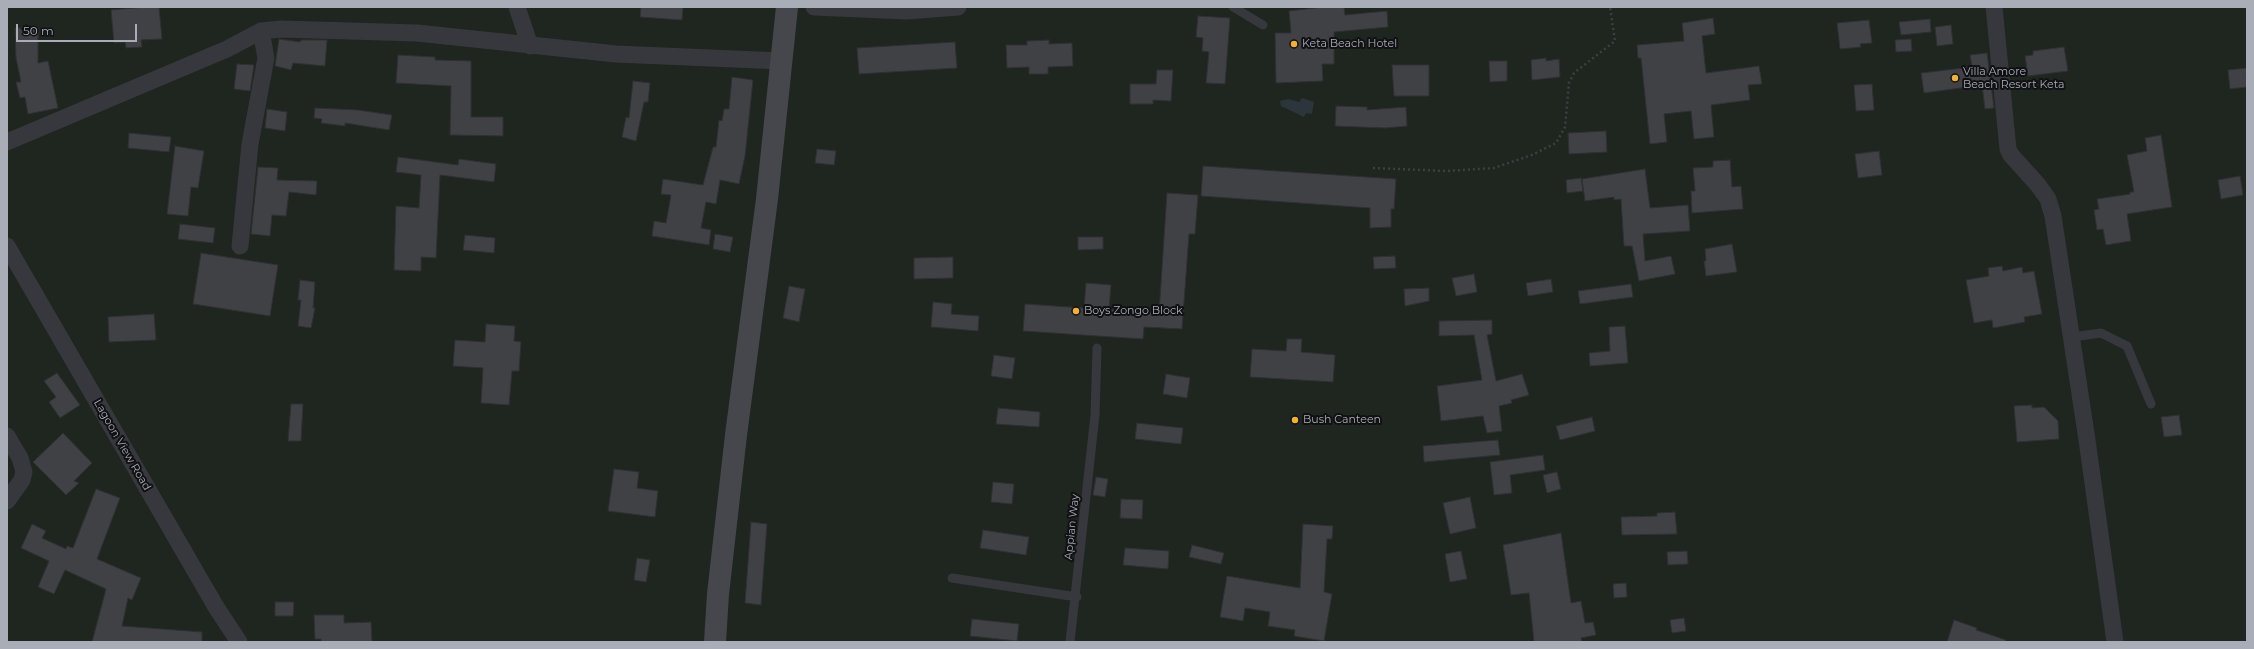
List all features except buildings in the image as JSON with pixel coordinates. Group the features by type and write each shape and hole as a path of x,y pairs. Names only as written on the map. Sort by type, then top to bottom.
{"main road":[{"path":"715,642 718,594 735,443 767,199 787,7"}],"street":[{"path":"517,7 530,46"},
{"path":"814,7 907,11 958,7"},
{"path":"1994,7 2008,149 2011,155 2038,185 2048,199 2053,216 2072,337 2115,642"},
{"path":"7,142 227,49 261,31 317,28 417,33 616,54 782,61"},
{"path":"240,246 250,144 266,58 261,31"},
{"name":"Lagoon View Road","path":"7,246 216,607 239,642"},
{"path":"7,436 20,458 24,472 22,480 7,501"}],"lane":[{"path":"1233,7 1263,25"},
{"path":"2072,337 2101,333 2126,346 2151,404"},
{"name":"Appian Way","path":"1070,642 1077,597 1095,415 1097,348"},
{"path":"952,578 1077,597"}],"path":[{"path":"1374,168 1448,171 1494,168 1532,155 1556,143 1565,127 1569,83 1574,73 1615,41 1610,7"}],"shaded area":[{"path":"7,7 2247,7 2247,642 7,642"},
{"path":"1302,98 1314,102 1312,114 1306,113 1304,117 1281,106 1280,101 1288,99 1299,102"}],"place":[{"name":"Keta Beach Hotel","path":"1294,44"},
{"name":"Villa Amore Beach Resort Keta","path":"1955,78"},
{"name":"Boys Zongo Block","path":"1076,311"},
{"name":"Bush Canteen","path":"1295,420"}]}
